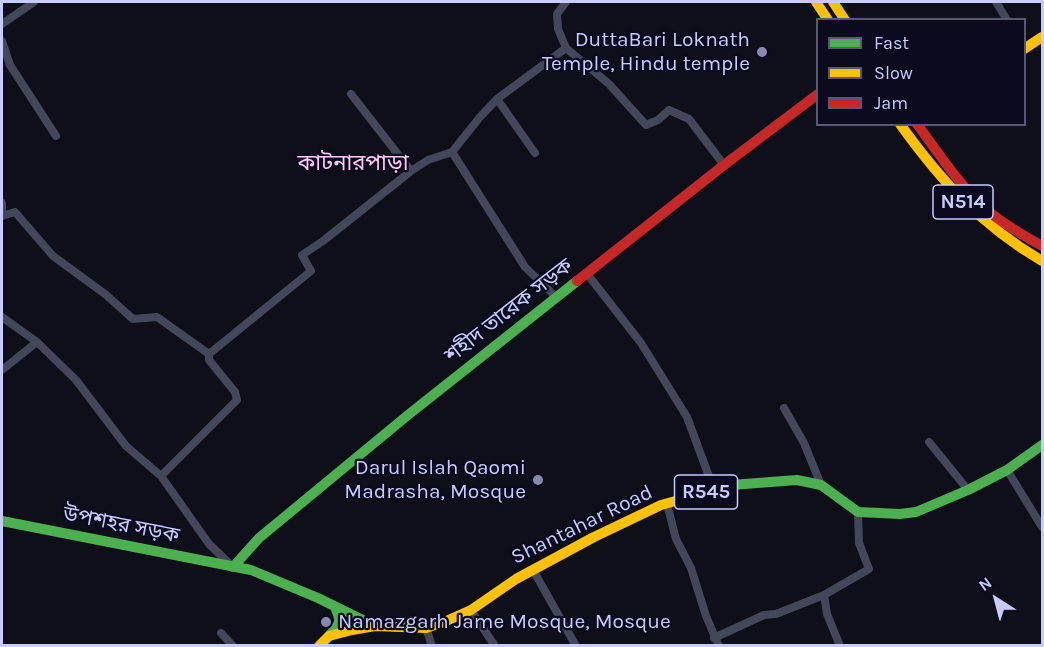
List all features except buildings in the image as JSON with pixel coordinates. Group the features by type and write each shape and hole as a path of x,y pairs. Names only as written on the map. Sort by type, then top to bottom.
{"main road":[{"path":"816,2 827,18"},
{"path":"833,2 844,18"},
{"path":"1026,48 1042,37"},
{"name":"শহীদ তারেক সড়ক","path":"233,567 259,538 408,415 724,165 816,96"},
{"name":"N514","path":"905,126 953,191 981,220 1042,261"},
{"name":"N514","path":"918,126 948,166 987,209 1015,231 1042,246"},
{"path":"858,512 900,514 916,512 968,490 1007,470 1042,445"},
{"name":"Shantahar Road","path":"375,626 426,628 444,622 471,610 516,579 594,537 667,504 731,485 797,480 821,485 858,512"},
{"name":"উপশহর সড়ক","path":"2,521 251,570 375,626"},
{"path":"329,636 339,624 340,619 335,607"},
{"name":"R545","path":"319,645 329,636 375,626"}],"street":[{"path":"2,24 34,2"},
{"path":"566,2 556,14 558,29 566,48 609,84 646,125 658,120 669,110 689,119 724,165"},
{"path":"996,2 1006,18"},
{"path":"2,41 10,65 56,136"},
{"path":"209,354 311,271 302,255 411,171 428,160 452,152 497,99 566,48"},
{"path":"351,94 411,171"},
{"path":"497,99 535,153"},
{"path":"452,152 525,267 556,297"},
{"path":"2,203 2,216 15,213 53,256 105,294 133,319 157,317 209,354"},
{"path":"588,274 641,343 687,417 714,490"},
{"path":"2,317 37,342 76,380 126,446 161,476 209,544 233,567"},
{"path":"2,370 37,342"},
{"path":"161,476 237,400 235,392 209,360 209,354"},
{"path":"784,408 804,443 821,485"},
{"path":"929,442 968,490"},
{"path":"1007,470 1042,527"},
{"path":"667,504 676,539 691,568 716,642 764,615 776,614 824,595 869,569 859,543 858,512"},
{"path":"533,570 576,645"},
{"path":"824,595 827,614 840,645"},
{"path":"471,610 495,645"},
{"path":"426,628 432,645"},
{"path":"221,633 233,645"}],"traffic: fast":[{"path":"233,567 259,538 408,415 577,281"},
{"path":"722,488 731,485 797,480 821,485 858,512 900,514 916,512 968,490 1007,470 1042,445"},
{"path":"2,521 251,570 318,598 375,626"},
{"path":"329,636 339,623 335,607"}],"traffic: slow":[{"path":"816,2 827,18"},
{"path":"833,2 844,18"},
{"path":"1026,48 1042,37"},
{"path":"902,126 947,183 981,217 1042,261"},
{"path":"319,646 329,636 352,630 375,626 426,628 444,622 471,610 516,579 594,537 661,505 722,488"}],"traffic: jam":[{"path":"577,281 816,96"},
{"path":"918,126 977,201 1014,230 1042,246"}],"place":[{"name":"DuttaBari Loknath Temple, Hindu temple","path":"762,52"},
{"name":"Darul Islah Qaomi Madrasha, Mosque","path":"538,480"},
{"name":"Namazgarh Jame Mosque, Mosque","path":"326,622"}],"district":[{"name":"কাটনারপাড়া","path":"353,164"}]}
